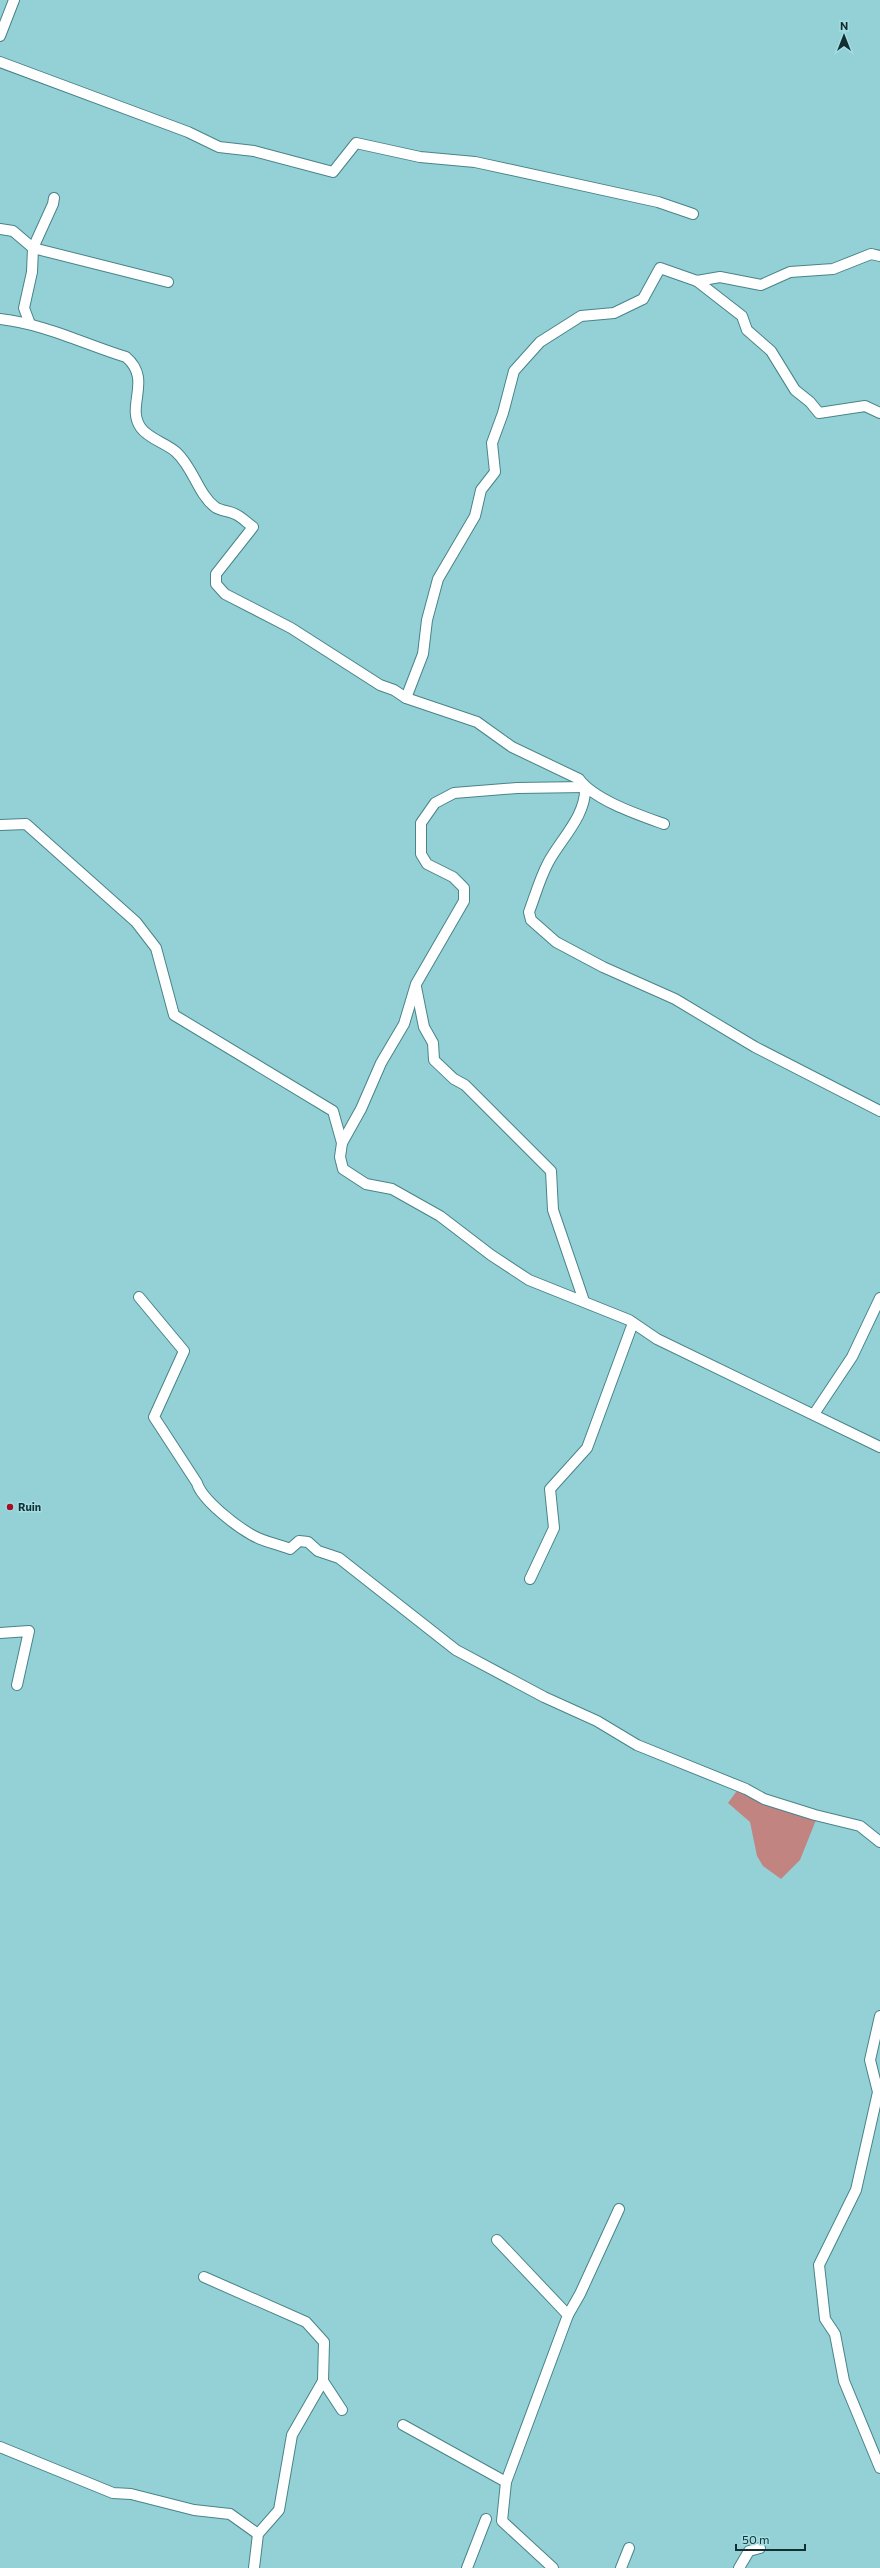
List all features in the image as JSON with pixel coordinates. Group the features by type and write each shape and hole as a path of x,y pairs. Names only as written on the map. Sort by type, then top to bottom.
{"street":[{"path":"0,36 14,0"},
{"path":"0,62 188,132 219,147 254,151 333,172 356,143 420,157 475,162 658,202 693,214"},
{"path":"30,324 24,308 32,272 33,248 54,204 54,198"},
{"path":"0,229 13,231 33,248 168,282"},
{"path":"697,281 720,277 761,286 790,272 834,269 871,254 880,256"},
{"path":"406,698 423,654 427,620 438,579 475,516 481,490 495,472 492,443 503,413 514,371 540,342 581,316 614,313 642,298 660,268 697,281 742,316 747,330 771,351 795,390 810,402 819,413 865,406 880,413"},
{"path":"0,319 30,324 126,357 134,364 139,376 136,412 141,429 176,452 191,468 196,480 215,506 236,514 253,527 216,574 216,584 225,594 291,628 380,685 394,690 406,698 477,722 512,747 579,779 585,787 626,810 664,824"},
{"path":"585,787 517,788 454,793 435,804 421,823 421,854 427,864 453,877 464,888 464,901 416,984 404,1024 381,1063 361,1109 342,1143 340,1158 343,1169 366,1184 392,1190 440,1216 491,1255 528,1280 557,1293 584,1301 633,1323 657,1339 880,1447"},
{"path":"585,787 585,795 571,828 548,863 529,912 531,920 556,942 596,964 675,999 755,1047 880,1111"},
{"path":"0,825 26,824 136,922 156,948 174,1016 333,1111 342,1143"},
{"path":"416,984 424,1027 433,1044 434,1060 471,1090 551,1171 553,1210 584,1301"},
{"path":"139,1297 184,1351 154,1417 197,1483 201,1492 229,1519 253,1536 290,1549 299,1541 308,1542 318,1551 339,1558 352,1571 456,1650 544,1697 597,1721 637,1745 746,1789 764,1799 815,1815 860,1826 880,1842"},
{"path":"814,1414 852,1358 880,1298"},
{"path":"530,1578 554,1528 550,1489 587,1448 633,1323"},
{"path":"0,1633 29,1631 17,1685"},
{"path":"880,2016 870,2060 878,2092 856,2190 819,2265 825,2319 835,2334 844,2381 880,2468"},
{"path":"553,2568 502,2521 506,2482 568,2315 580,2294 619,2209"},
{"path":"497,2240 568,2315"},
{"path":"204,2277 306,2322 324,2342 323,2381 292,2435 279,2510 258,2534 254,2568"},
{"path":"323,2381 342,2410"},
{"path":"403,2425 506,2482"},
{"path":"0,2447 113,2493 131,2494 194,2510 230,2514 258,2534"},
{"path":"467,2568 486,2519"},
{"path":"621,2568 629,2548"},
{"path":"739,2568 749,2551 760,2548"}],"shaded area":[{"path":"739,1788 816,1820 800,1860 781,1879 763,1866 757,1856 750,1822 728,1803"}],"place":[{"name":"Ruin","path":"10,1507"}]}
